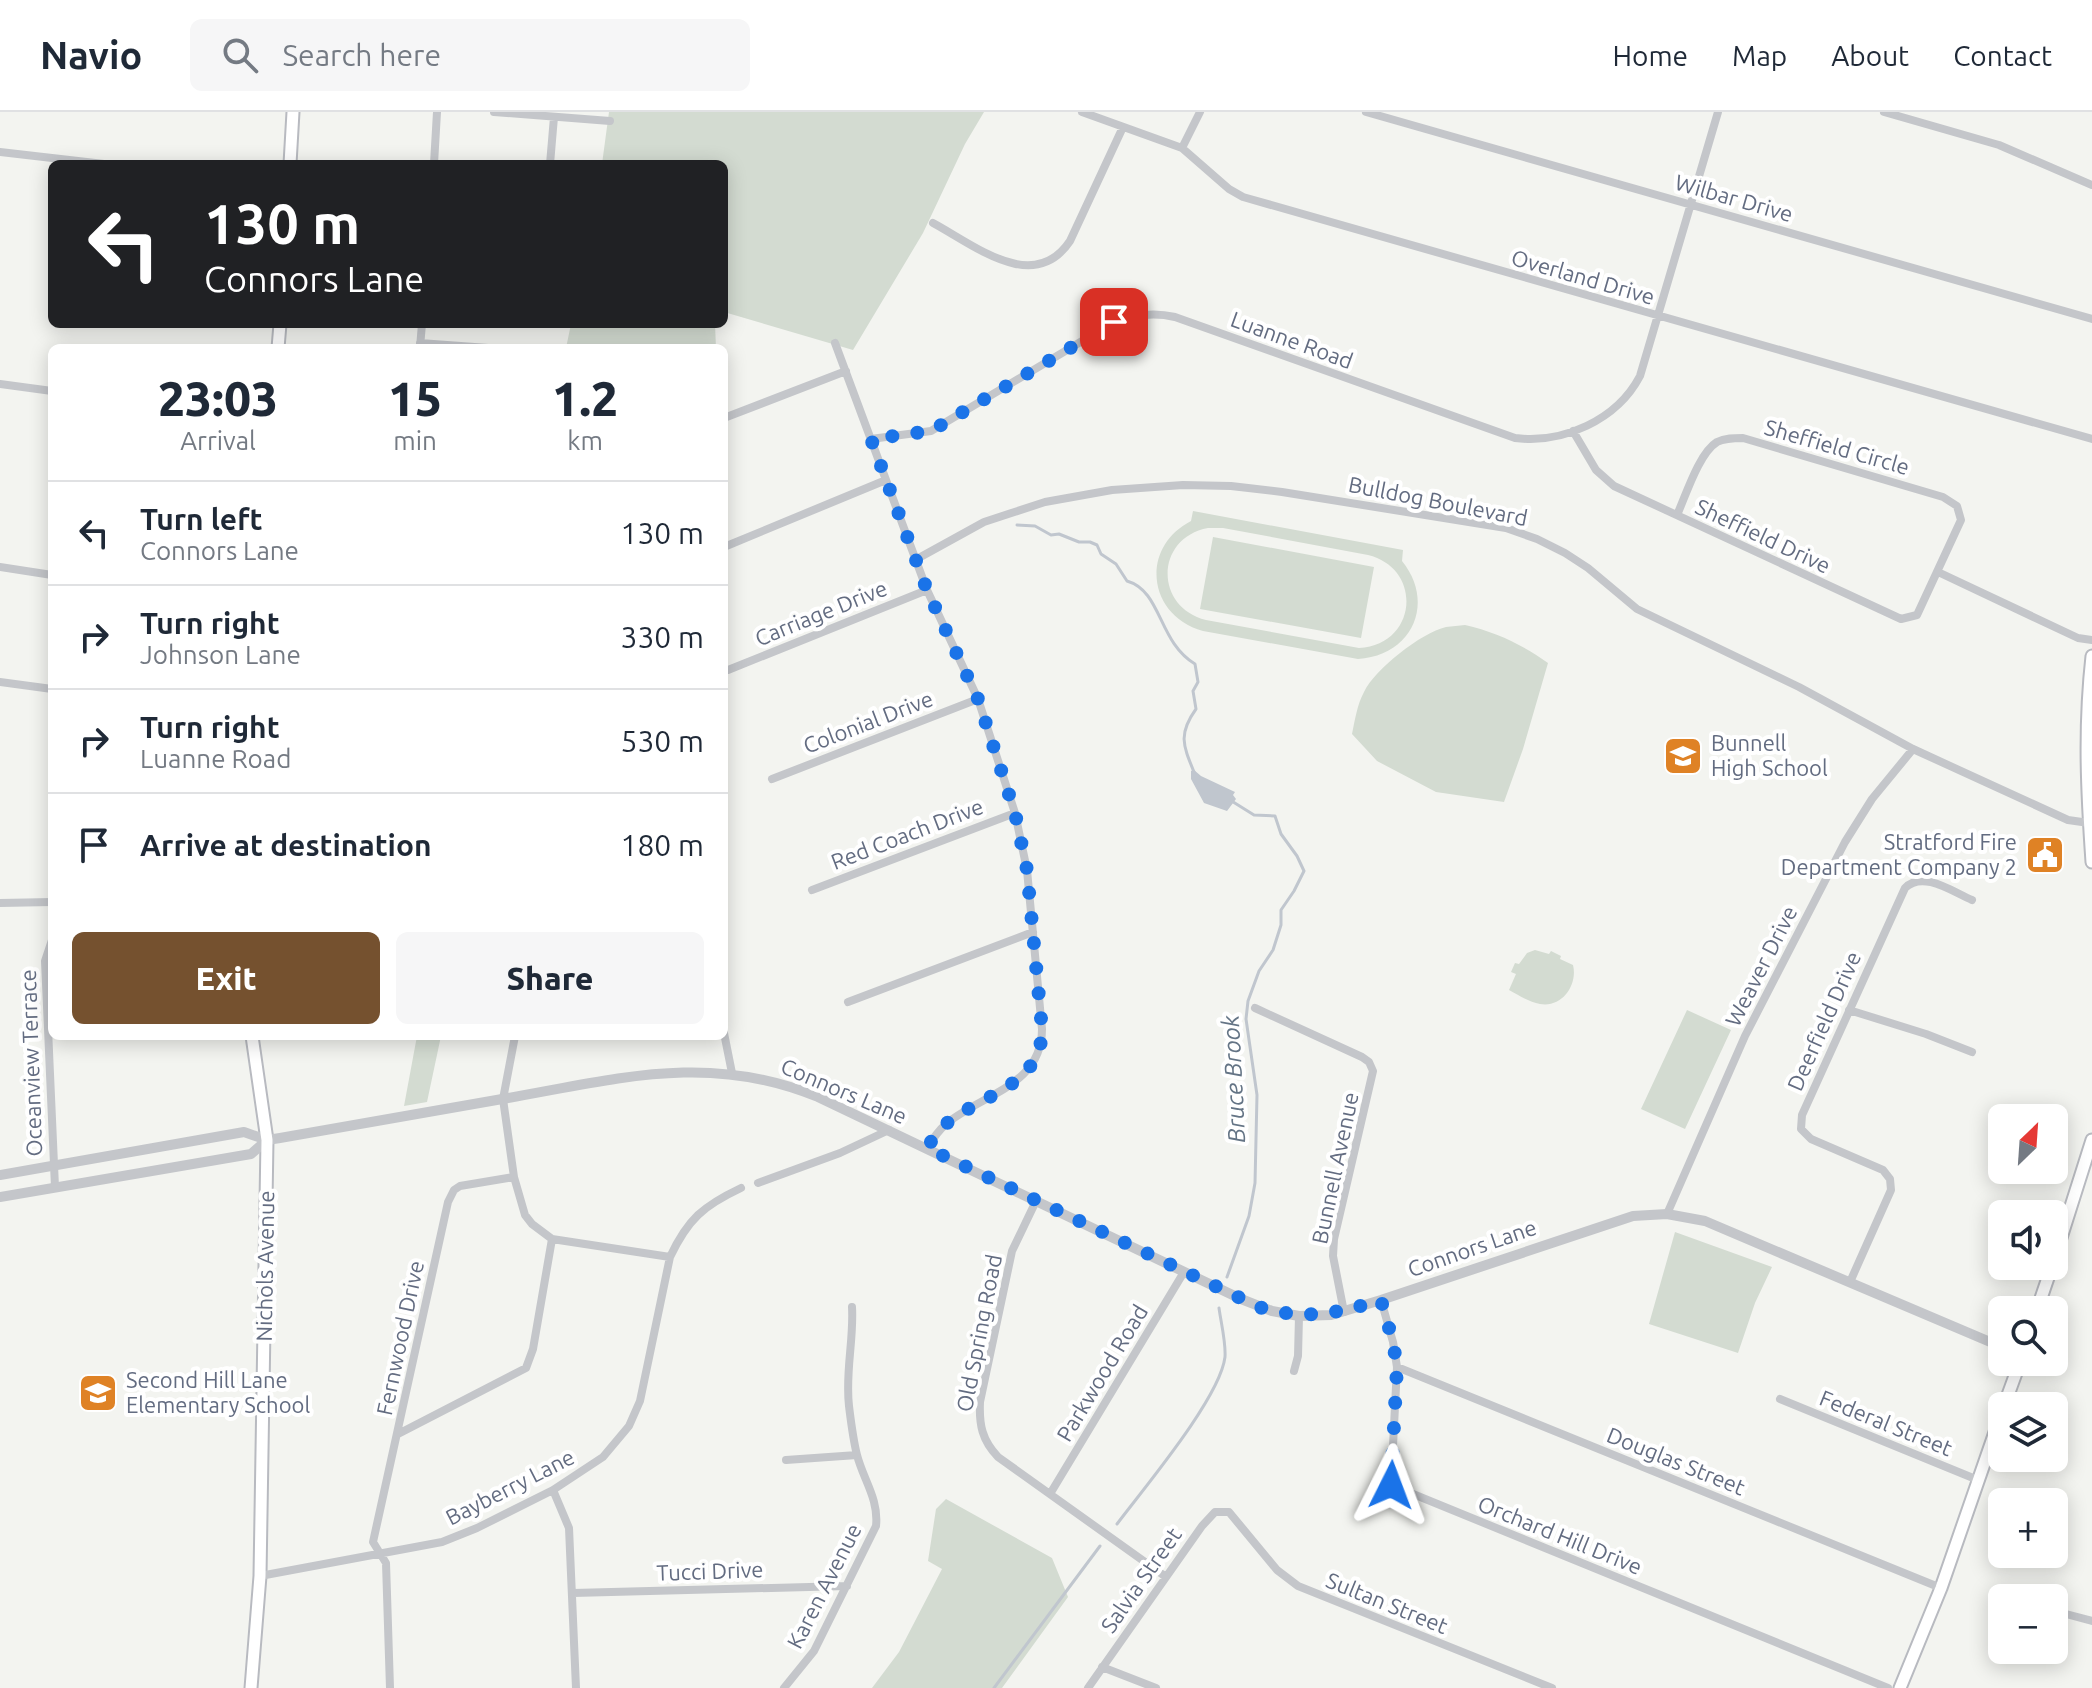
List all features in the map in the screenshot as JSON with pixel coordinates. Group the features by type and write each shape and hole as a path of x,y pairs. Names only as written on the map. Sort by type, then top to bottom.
{"main road":[{"path":"290,160 293,112"},
{"path":"2092,656 2086,721 2092,862"},
{"name":"Nichols Avenue","path":"251,1688 260,1576 267,1140 253,1040"},
{"path":"2068,1222 2090,1162 2092,1140"},
{"path":"1900,1688 1941,1588 1988,1452"}],"street":[{"path":"434,160 437,112"},
{"path":"494,112 610,121"},
{"name":"Overland Drive","path":"1082,112 1182,148 1243,197 2092,439"},
{"path":"1182,148 1200,112"},
{"name":"Wilbar Drive","path":"1366,112 2092,319"},
{"name":"Luanne Road","path":"871,439 931,431 1114,322 1159,313 1515,438 1546,439 1573,431 1610,413 1624,401 1640,376 1718,112"},
{"path":"1884,112 1999,145 2092,185"},
{"path":"550,160 554,117"},
{"path":"933,223 1007,263 1038,266 1051,262 1062,254 1070,241 1123,127"},
{"path":"0,152 69,160"},
{"path":"835,343 927,590 978,699 1015,813 1027,870 1042,1029 1037,1060 1013,1082 947,1123 927,1148"},
{"path":"728,416 846,371"},
{"path":"0,384 48,390"},
{"name":"Sheffield Drive","path":"1573,431 1596,470 1614,486 1892,617 1901,619 1917,615 1938,572"},
{"name":"Sheffield Circle","path":"1677,515 1701,460 1714,443 1727,438 1743,438 1929,493 1953,503 1959,510 1961,520 1938,572"},
{"path":"728,545 886,480"},
{"name":"Bulldog Boulevard","path":"915,560 984,522 1045,502 1112,490 1183,485 1282,492 1506,528 1565,553 1637,609 1859,717 1913,749 2068,820 2089,823"},
{"path":"0,567 48,574"},
{"path":"1938,572 2078,638 2092,640"},
{"name":"Carriage Drive","path":"728,670 927,590"},
{"path":"0,682 48,688"},
{"name":"Colonial Drive","path":"772,779 978,699"},
{"name":"Weaver Drive","path":"1667,1214 1745,1036 1845,842 1872,799 1913,749"},
{"name":"Red Coach Drive","path":"812,890 1015,813"},
{"name":"Deerfield Drive","path":"1850,1282 1891,1190 1890,1179 1883,1170 1811,1139 1805,1135 1800,1124 1908,884 1924,880 1972,900"},
{"path":"0,903 48,902"},
{"path":"848,1002 1033,932"},
{"name":"Oceanview Terrace","path":"48,952 45,961 48,998"},
{"name":"Bunnell Avenue","path":"1255,1008 1362,1057 1369,1062 1373,1071 1334,1239 1333,1256 1344,1312"},
{"path":"1849,1010 1972,1052"},
{"name":"Oceanview Terrace","path":"50,1040 55,1187"},
{"path":"514,1040 503,1099 514,1177 525,1215 552,1239 670,1257"},
{"path":"725,1040 732,1073"},
{"name":"Connors Lane","path":"267,1140 657,1072 732,1073 794,1087 1259,1307 1299,1316 1344,1312 1633,1216 1667,1214 1705,1221 1988,1341"},
{"path":"758,1183 840,1153 889,1130"},
{"path":"0,1175 244,1132 267,1140 251,1154 0,1197"},
{"path":"152,1149 155,1171"},
{"name":"Fernwood Drive","path":"390,1688 386,1563 373,1542 449,1195 460,1186 514,1177"},
{"name":"Bayberry Lane","path":"260,1576 442,1542 553,1490 603,1457 634,1416 648,1375 670,1257 678,1241 699,1212 741,1188"},
{"name":"Old Spring Road","path":"1036,1201 1012,1251 980,1402 983,1438 998,1457 1166,1577"},
{"path":"398,1434 526,1368 533,1349 552,1239"},
{"name":"Parkwood Road","path":"1050,1494 1184,1272"},
{"name":"Orchard Hill Drive","path":"1381,1300 1397,1367 1391,1485 1888,1688"},
{"name":"Karen Avenue","path":"784,1688 814,1651 872,1536 877,1515 857,1455 848,1392 852,1307"},
{"path":"1294,1371 1298,1356 1299,1316"},
{"name":"Douglas Street","path":"1397,1367 1941,1588"},
{"name":"Federal Street","path":"1780,1399 1978,1480"},
{"path":"786,1460 857,1455"},
{"path":"553,1490 569,1528 576,1688"},
{"name":"Salvia Street","path":"1088,1688 1208,1518 1222,1511 1233,1517"},
{"name":"Sultan Street","path":"1233,1517 1277,1570 1298,1586 1552,1688"},
{"name":"Tucci Drive","path":"573,1593 847,1586"},
{"path":"2068,1615 2092,1621"},
{"path":"1102,1667 1156,1688"}],"shaded area":[{"path":"609,112 984,112 965,144 923,233 853,350 728,313 728,160 603,160"},
{"path":"570,328 715,328 716,344 567,344"},
{"path":"1193,511 1403,550 1402,561 1412,577 1417,594 1413,625 1405,638 1392,648 1377,656 1358,659 1203,631 1185,623 1161,597 1157,564 1163,547 1174,533 1191,521","holes":["1208,528 1223,528 1368,555 1386,563 1398,575 1405,590 1406,606 1402,621 1393,634 1378,644 1359,648 1206,620 1189,613 1177,602 1170,588 1170,558 1178,545 1191,534"]},
{"path":"1213,537 1374,567 1361,638 1200,609"},
{"path":"1465,625 1509,640 1548,663 1504,802 1436,792 1377,761 1352,734 1364,692 1388,663 1424,636 1446,627"},
{"path":"1191,771 1235,792 1233,795 1236,799 1227,811 1204,803 1191,779"},
{"path":"1535,950 1549,954 1551,951 1573,965 1571,987 1555,1002 1536,1003 1509,990 1516,974 1511,972 1515,963 1519,964 1527,953"},
{"path":"1687,1010 1731,1030 1685,1129 1641,1109"},
{"path":"416,1040 440,1040 427,1102 404,1106"},
{"path":"1675,1232 1772,1267 1755,1303 1738,1353 1649,1324"},
{"path":"946,1499 1052,1558 1068,1597 1002,1688 872,1688 899,1652 942,1569 928,1561 936,1509"}],"waterway":[{"name":"Bruce Brook","path":"1017,525 1035,526 1051,535 1059,534 1097,545 1101,554 1116,564 1127,581 1147,595 1174,643 1195,664 1198,682 1193,691 1196,709 1184,740 1194,772"},
{"name":"Bruce Brook","path":"1227,1277 1249,1216 1255,1183 1257,1095 1246,1019 1248,1001 1259,971 1273,950 1281,925 1281,910 1304,871 1281,834 1275,816 1254,815 1230,800"},
{"name":"Bruce Brook","path":"1117,1524 1196,1418 1220,1374 1225,1351 1219,1308"},
{"name":"Bruce Brook","path":"994,1688 1100,1546"}],"place":[{"name":"Bunnell High School","path":"1683,756"},
{"name":"Stratford Fire Department Company 2","path":"2045,855"},
{"name":"Second Hill Lane Elementary School","path":"98,1393"}],"route":[{"path":"1114,322 931,431 871,439 927,590 978,699 1015,813 1027,870 1042,1029 1034,1065 1013,1082 947,1123 927,1148 1259,1307 1299,1316 1314,1316 1344,1312 1381,1300 1397,1367 1391,1485"}]}
